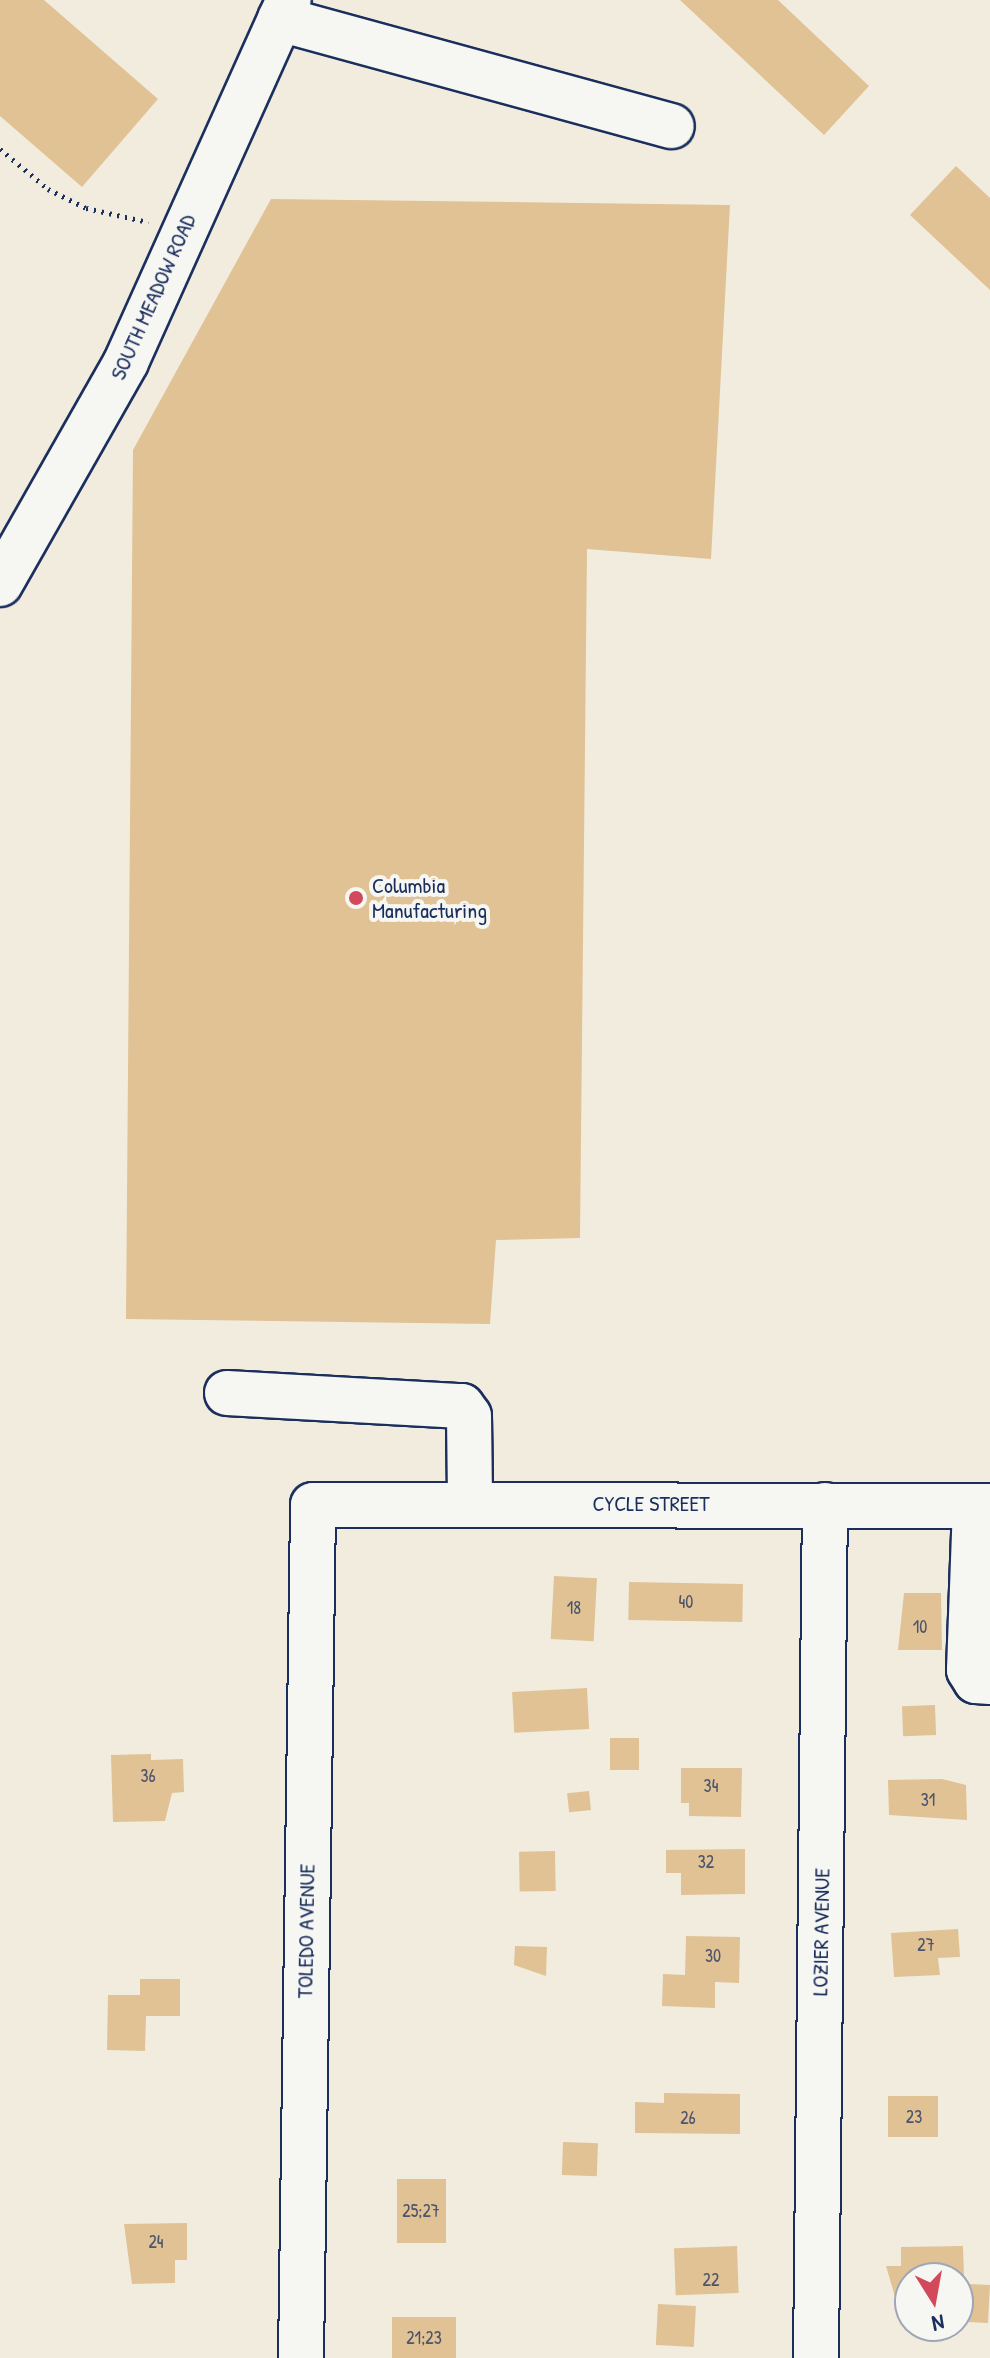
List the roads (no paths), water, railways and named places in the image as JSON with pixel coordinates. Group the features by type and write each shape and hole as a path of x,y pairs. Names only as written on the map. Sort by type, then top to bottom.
{"street":[{"path":"284,10 672,126"},
{"name":"SOUTH MEADOW ROAD","path":"0,584 126,362 284,10"},
{"path":"227,1393 462,1406 469,1416 470,1503"},
{"name":"CYCLE STREET","path":"313,1505 982,1506"},
{"name":"TOLEDO AVENUE","path":"301,2358 313,1505"},
{"name":"LOZIER AVENUE","path":"816,2358 825,1505"},
{"path":"982,1506 969,1670 976,1681 990,1682"}],"place":[{"name":"Columbia Manufacturing","path":"356,898"}]}
